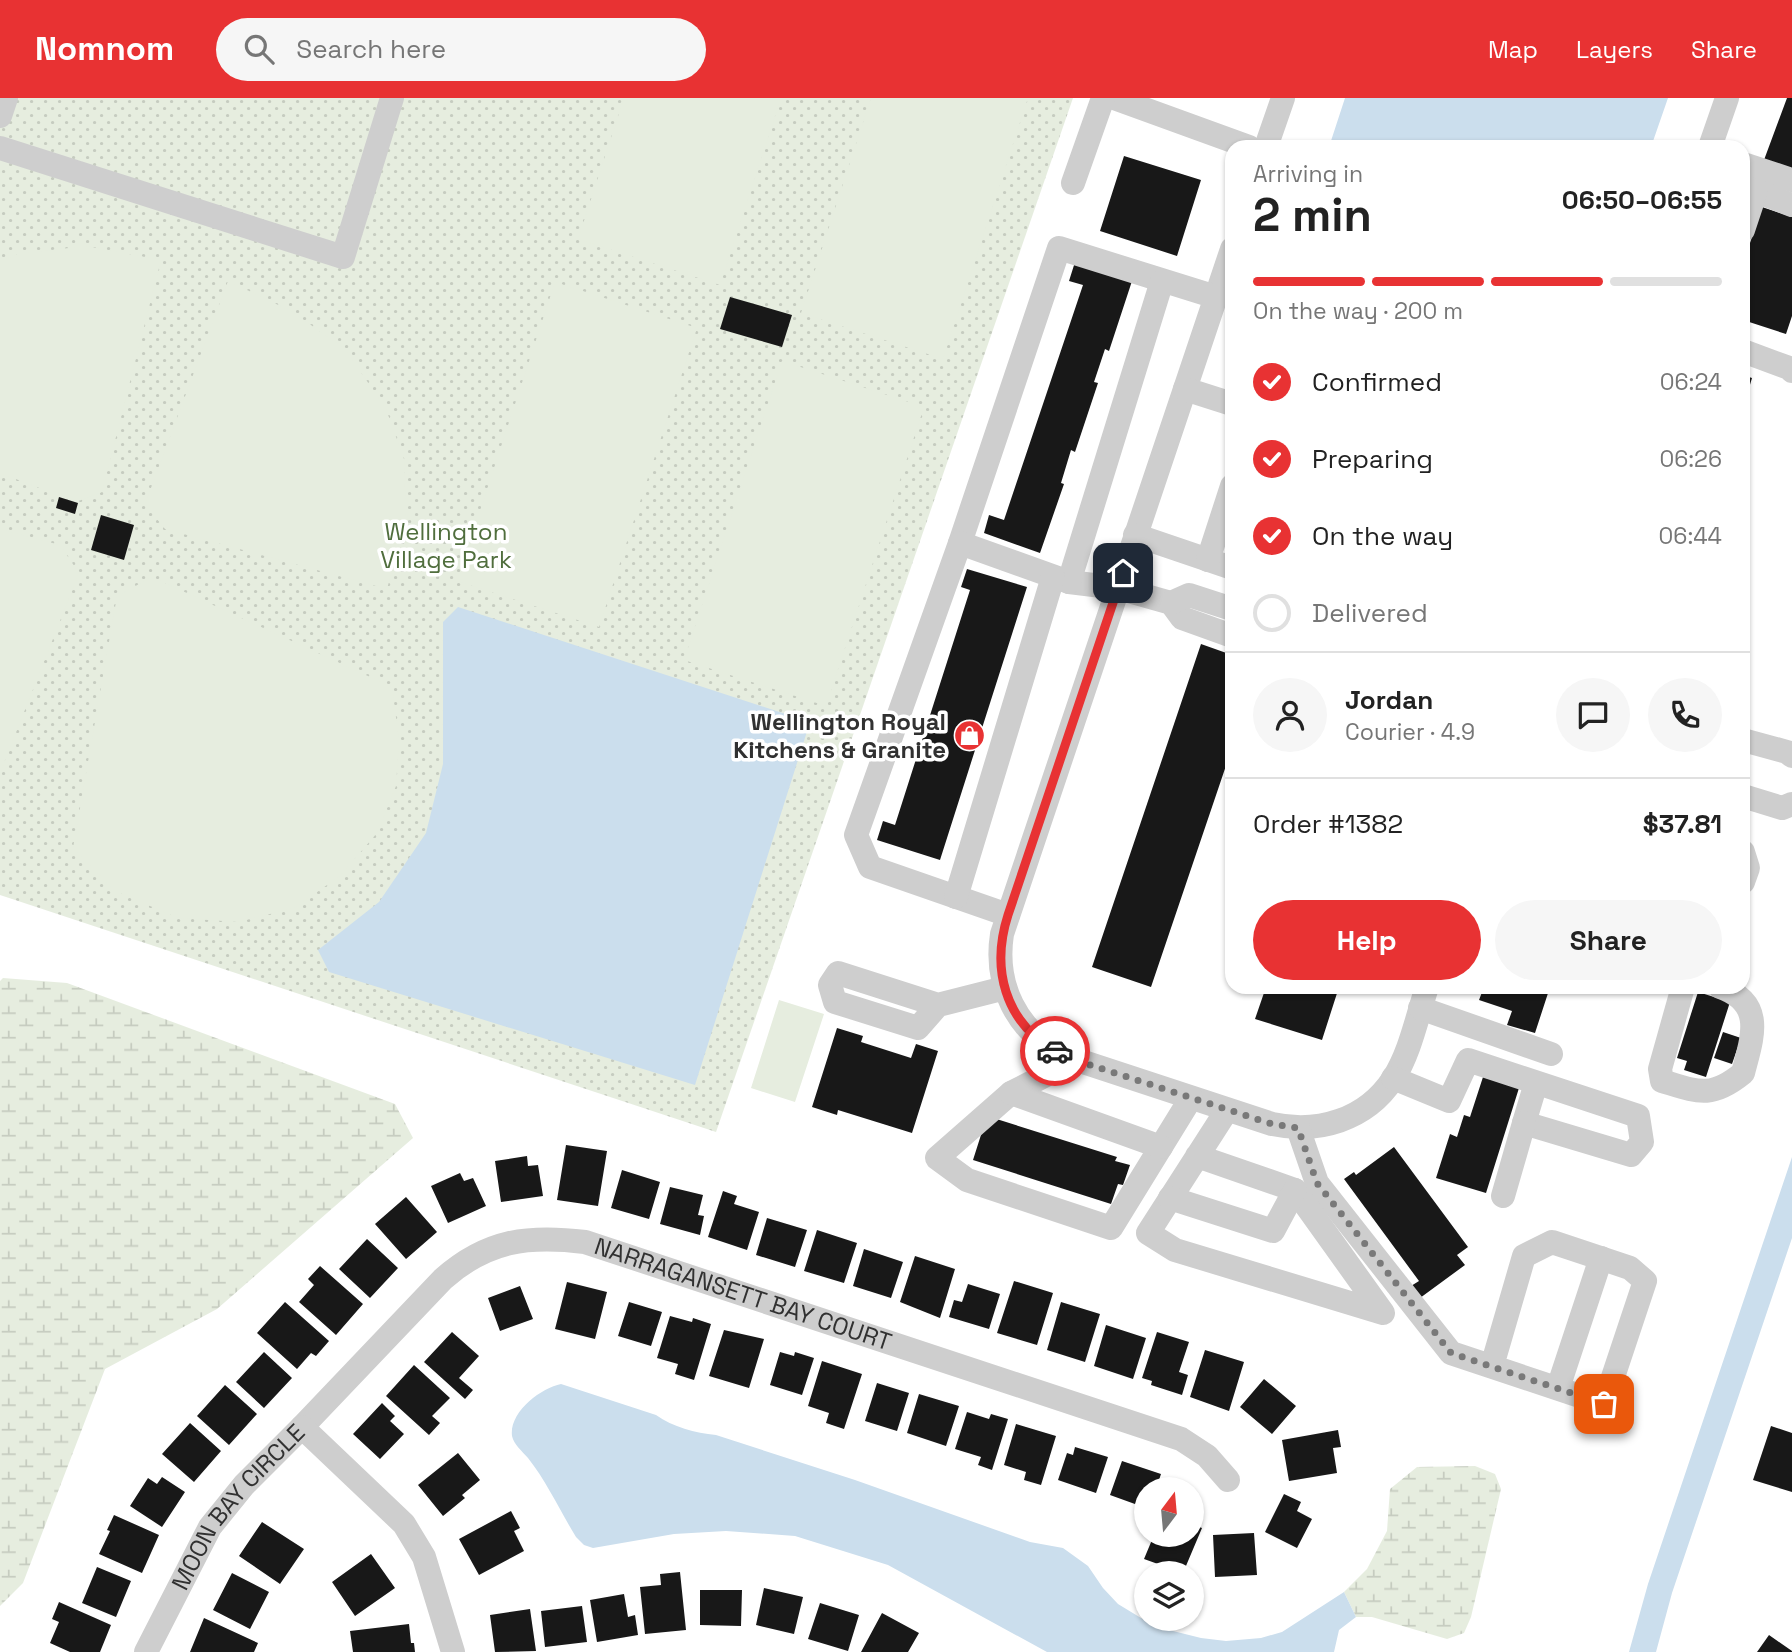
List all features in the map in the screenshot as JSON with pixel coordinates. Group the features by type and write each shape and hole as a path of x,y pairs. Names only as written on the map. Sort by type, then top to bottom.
{"street":[{"path":"0,116 6,98"},
{"path":"0,148 343,257 392,98"},
{"path":"1073,183 1103,98"},
{"path":"1114,98 1230,140"},
{"path":"1712,140 1727,98"},
{"path":"1267,140 1274,101"},
{"path":"1750,166 1792,180"},
{"path":"1750,189 1792,205"},
{"path":"1008,915 870,867 856,835 960,544 1059,248 1216,297"},
{"path":"1225,270 1008,915 1000,950 1004,988 1015,1012 1031,1032 1051,1049 1075,1060 1227,1110 1272,1124 1298,1128 1324,1126 1349,1118 1377,1098 1393,1078 1405,1054 1424,997 1551,1054"},
{"path":"956,897 1162,281"},
{"path":"1750,354 1792,371"},
{"path":"1185,389 1225,402"},
{"path":"1208,560 1225,508"},
{"path":"1136,535 1225,566"},
{"path":"960,544 1061,579 1118,588 1171,603 1182,618 1225,633"},
{"path":"1171,603 1189,595 1225,607"},
{"path":"1750,742 1787,752 1792,756"},
{"path":"1750,798 1782,808 1792,804"},
{"path":"938,1005 1004,988"},
{"path":"1681,994 1660,1069 1662,1081 1694,1091 1715,1091 1743,1073 1754,1031 1751,1017 1742,999 1735,994"},
{"path":"1075,1060 1011,1093 937,1158 967,1180 1111,1228 1191,1098"},
{"path":"1393,1078 1449,1101 1468,1060 1638,1116 1642,1142 1631,1154 1524,1124"},
{"path":"1503,1196 1536,1083"},
{"path":"1011,1093 1161,1147"},
{"path":"1197,1156 1295,1190 1382,1313 1175,1250 1148,1233 1170,1198 1197,1156 1227,1110"},
{"path":"1298,1128 1317,1183 1451,1353 1604,1404 1644,1281 1630,1268 1552,1242 1524,1256 1492,1366"},
{"path":"1170,1198 1273,1231 1295,1190"},
{"name":"NARRAGANSETT BAY COURT","path":"302,1427 461,1263 503,1243 555,1238 585,1242 1181,1439 1207,1456 1228,1480"},
{"path":"1558,1388 1601,1258"},
{"name":"MOON BAY CIRCLE","path":"146,1652 210,1527 244,1485 302,1427 404,1524 424,1557 453,1652"}],"green space":[{"name":"Wellington Village Park","path":"0,98 1073,98 716,1132 0,895"},
{"path":"624,98 781,98 720,285 578,239"},
{"path":"871,98 1028,98 943,359 801,313"},
{"path":"86,246 161,260 102,492 76,502 0,473 0,262 17,254"},
{"path":"228,281 291,311 345,349 386,409 404,459 406,519 387,589 165,529 145,504"},
{"path":"555,282 697,328 599,627 457,581"},
{"path":"782,361 924,407 826,706 684,660"},
{"path":"0,529 60,545 79,573 0,773"},
{"path":"152,577 392,687 399,740 396,786 377,833 340,876 294,908 238,922 178,918 115,891 73,848 117,596"},
{"path":"3,978 67,983 395,1104 413,1138 217,1309 105,1369 23,1583 0,1606 0,981"},
{"path":"779,1000 824,1014 795,1102 751,1088"},
{"path":"1475,1466 1495,1474 1501,1489 1471,1617 1464,1633 1447,1639 1372,1617 1356,1617 1344,1592 1367,1569 1387,1531 1390,1489 1417,1467"}],"water":[{"path":"1345,98 1668,98 1653,140 1331,140"},
{"path":"458,607 810,722 695,1085 329,972 318,950 379,902 426,833 443,764 443,622"},
{"path":"1792,1157 1792,1238 1672,1593 1656,1652 1629,1652 1648,1584"},
{"path":"561,1384 656,1415 684,1429 716,1435 855,1480 1030,1542 1063,1548 1088,1566 1118,1604 1134,1614 1134,1631 1173,1631 1226,1641 1261,1638 1282,1632 1344,1592 1356,1617 1339,1630 1334,1652 1047,1652 888,1565 795,1536 726,1531 674,1534 593,1548 584,1545 576,1537 541,1477 512,1436 512,1427 521,1410 544,1390"}],"building":[{"path":"1787,98 1792,98 1792,170 1764,160"},
{"path":"1124,156 1201,180 1177,256 1100,231"},
{"path":"1762,207 1792,217 1792,316 1786,334 1750,322 1750,243"},
{"path":"1075,262 1132,281 1109,351 1105,349 1094,382 1098,383 1075,452 1071,450 1061,483 1064,484 1040,553 984,533 989,515 1004,520 1083,285 1069,281"},
{"path":"730,297 792,315 782,347 720,329"},
{"path":"59,497 78,503 75,514 56,508"},
{"path":"101,515 134,525 124,560 91,550"},
{"path":"967,569 1027,587 940,860 877,840 883,821 895,825 970,590 961,587"},
{"path":"1201,644 1225,653 1225,769 1151,987 1092,967"},
{"path":"1264,994 1337,994 1322,1040 1255,1019"},
{"path":"1481,994 1548,994 1535,1033 1507,1025 1512,1011 1479,1000"},
{"path":"1697,994 1730,1002 1706,1077 1684,1070 1687,1061 1677,1058"},
{"path":"837,1028 863,1036 861,1042 911,1058 916,1044 938,1051 912,1133 838,1110 837,1115 812,1107"},
{"path":"1723,1032 1741,1038 1732,1064 1714,1058"},
{"path":"1483,1077 1519,1088 1486,1193 1436,1178 1450,1134 1457,1137 1464,1115 1470,1117"},
{"path":"987,1116 1117,1157 1115,1161 1130,1165 1123,1185 1118,1184 1111,1204 973,1160"},
{"path":"566,1145 607,1151 598,1206 557,1200"},
{"path":"1394,1147 1468,1247 1457,1255 1465,1265 1420,1298 1411,1286 1419,1281 1344,1179 1354,1172 1356,1175"},
{"path":"527,1156 528,1166 538,1165 543,1196 501,1202 495,1161"},
{"path":"622,1170 660,1182 649,1219 611,1208"},
{"path":"460,1173 464,1181 473,1178 486,1206 448,1223 431,1186"},
{"path":"670,1187 703,1195 698,1215 704,1216 700,1235 660,1224"},
{"path":"723,1191 737,1196 734,1204 759,1212 747,1250 708,1237"},
{"path":"406,1197 437,1232 406,1259 375,1224"},
{"path":"767,1218 807,1230 795,1267 756,1255"},
{"path":"817,1230 857,1243 844,1283 804,1271"},
{"path":"367,1239 398,1268 370,1298 339,1269"},
{"path":"864,1249 903,1262 891,1298 853,1286"},
{"path":"915,1256 955,1269 940,1318 900,1302"},
{"path":"320,1266 363,1304 336,1335 299,1302 314,1285 308,1279"},
{"path":"1014,1281 1053,1293 1037,1345 997,1333"},
{"path":"567,1282 607,1292 595,1339 555,1329"},
{"path":"968,1284 1000,1294 989,1329 949,1317 954,1300 962,1302"},
{"path":"520,1286 533,1319 500,1331 488,1298"},
{"path":"285,1302 329,1341 316,1356 311,1353 297,1369 257,1333"},
{"path":"629,1302 662,1312 651,1346 618,1336"},
{"path":"1061,1302 1100,1314 1085,1362 1047,1350"},
{"path":"670,1316 692,1322 693,1318 711,1324 694,1380 675,1374 678,1364 657,1358"},
{"path":"1106,1325 1146,1338 1133,1379 1094,1366"},
{"path":"724,1330 764,1339 749,1388 709,1376"},
{"path":"452,1332 479,1356 459,1378 473,1390 465,1399 424,1362"},
{"path":"1157,1332 1189,1342 1179,1372 1188,1375 1182,1395 1151,1385 1152,1381 1142,1378"},
{"path":"1205,1350 1244,1362 1229,1411 1190,1397"},
{"path":"264,1352 292,1378 264,1408 236,1382"},
{"path":"780,1352 794,1356 795,1352 814,1358 802,1395 770,1385"},
{"path":"822,1361 862,1374 844,1429 826,1423 829,1413 808,1406"},
{"path":"414,1365 450,1398 432,1416 440,1423 429,1435 386,1396"},
{"path":"1264,1379 1296,1406 1272,1434 1240,1407"},
{"path":"877,1383 909,1393 897,1431 865,1421"},
{"path":"225,1385 257,1414 229,1445 197,1416"},
{"path":"919,1394 959,1406 946,1446 907,1433"},
{"path":"382,1403 395,1416 390,1421 404,1434 380,1459 353,1434"},
{"path":"967,1412 989,1419 991,1414 1008,1419 992,1470 978,1465 981,1457 955,1449"},
{"path":"190,1423 221,1451 194,1482 162,1454"},
{"path":"1016,1424 1056,1436 1041,1485 1024,1480 1026,1472 1004,1465"},
{"path":"1771,1426 1792,1433 1792,1492 1753,1480"},
{"path":"1338,1430 1341,1447 1333,1448 1337,1473 1289,1481 1282,1440"},
{"path":"1075,1447 1108,1457 1096,1493 1058,1480 1067,1453 1073,1455"},
{"path":"458,1453 480,1480 462,1495 465,1498 443,1516 418,1485"},
{"path":"1122,1461 1161,1474 1160,1477 1134,1477 1134,1504 1110,1495"},
{"path":"162,1477 185,1492 162,1527 130,1506 148,1478 157,1484"},
{"path":"1284,1494 1301,1502 1297,1511 1312,1519 1297,1548 1265,1532"},
{"path":"511,1511 520,1528 514,1531 524,1551 479,1575 459,1539"},
{"path":"114,1515 159,1535 142,1573 99,1554"},
{"path":"262,1522 304,1549 280,1584 239,1556"},
{"path":"1254,1533 1257,1575 1215,1577 1213,1535"},
{"path":"1149,1547 1194,1547 1188,1561 1144,1559"},
{"path":"371,1554 395,1588 355,1616 332,1582"},
{"path":"97,1567 131,1581 116,1617 82,1603"},
{"path":"680,1572 686,1630 645,1634 640,1587 661,1585 660,1574"},
{"path":"232,1573 269,1592 250,1629 213,1610"},
{"path":"764,1588 803,1597 794,1634 756,1625"},
{"path":"700,1590 742,1590 741,1626 700,1625"},
{"path":"624,1594 628,1617 635,1615 638,1635 597,1642 590,1600"},
{"path":"59,1602 111,1625 100,1652 70,1652 50,1643 59,1622 52,1619"},
{"path":"820,1603 859,1615 848,1651 808,1639"},
{"path":"582,1606 587,1642 545,1647 541,1611"},
{"path":"530,1609 536,1651 495,1652 490,1615"},
{"path":"882,1613 919,1633 908,1652 861,1652"},
{"path":"204,1618 258,1643 254,1652 190,1652"},
{"path":"409,1624 415,1652 353,1652 350,1631"},
{"path":"1769,1635 1792,1651 1792,1652 1757,1652"}],"way so far":[{"path":"1055,1051 1075,1060 1272,1124 1298,1128 1317,1183 1451,1353 1604,1404"}],"place":[{"name":"Wellington Royal Kitchens & Granite","path":"969,736"}],"route":[{"path":"1055,1051 1022,1023 1009,1000 1001,975 1002,934 1123,573"}]}
